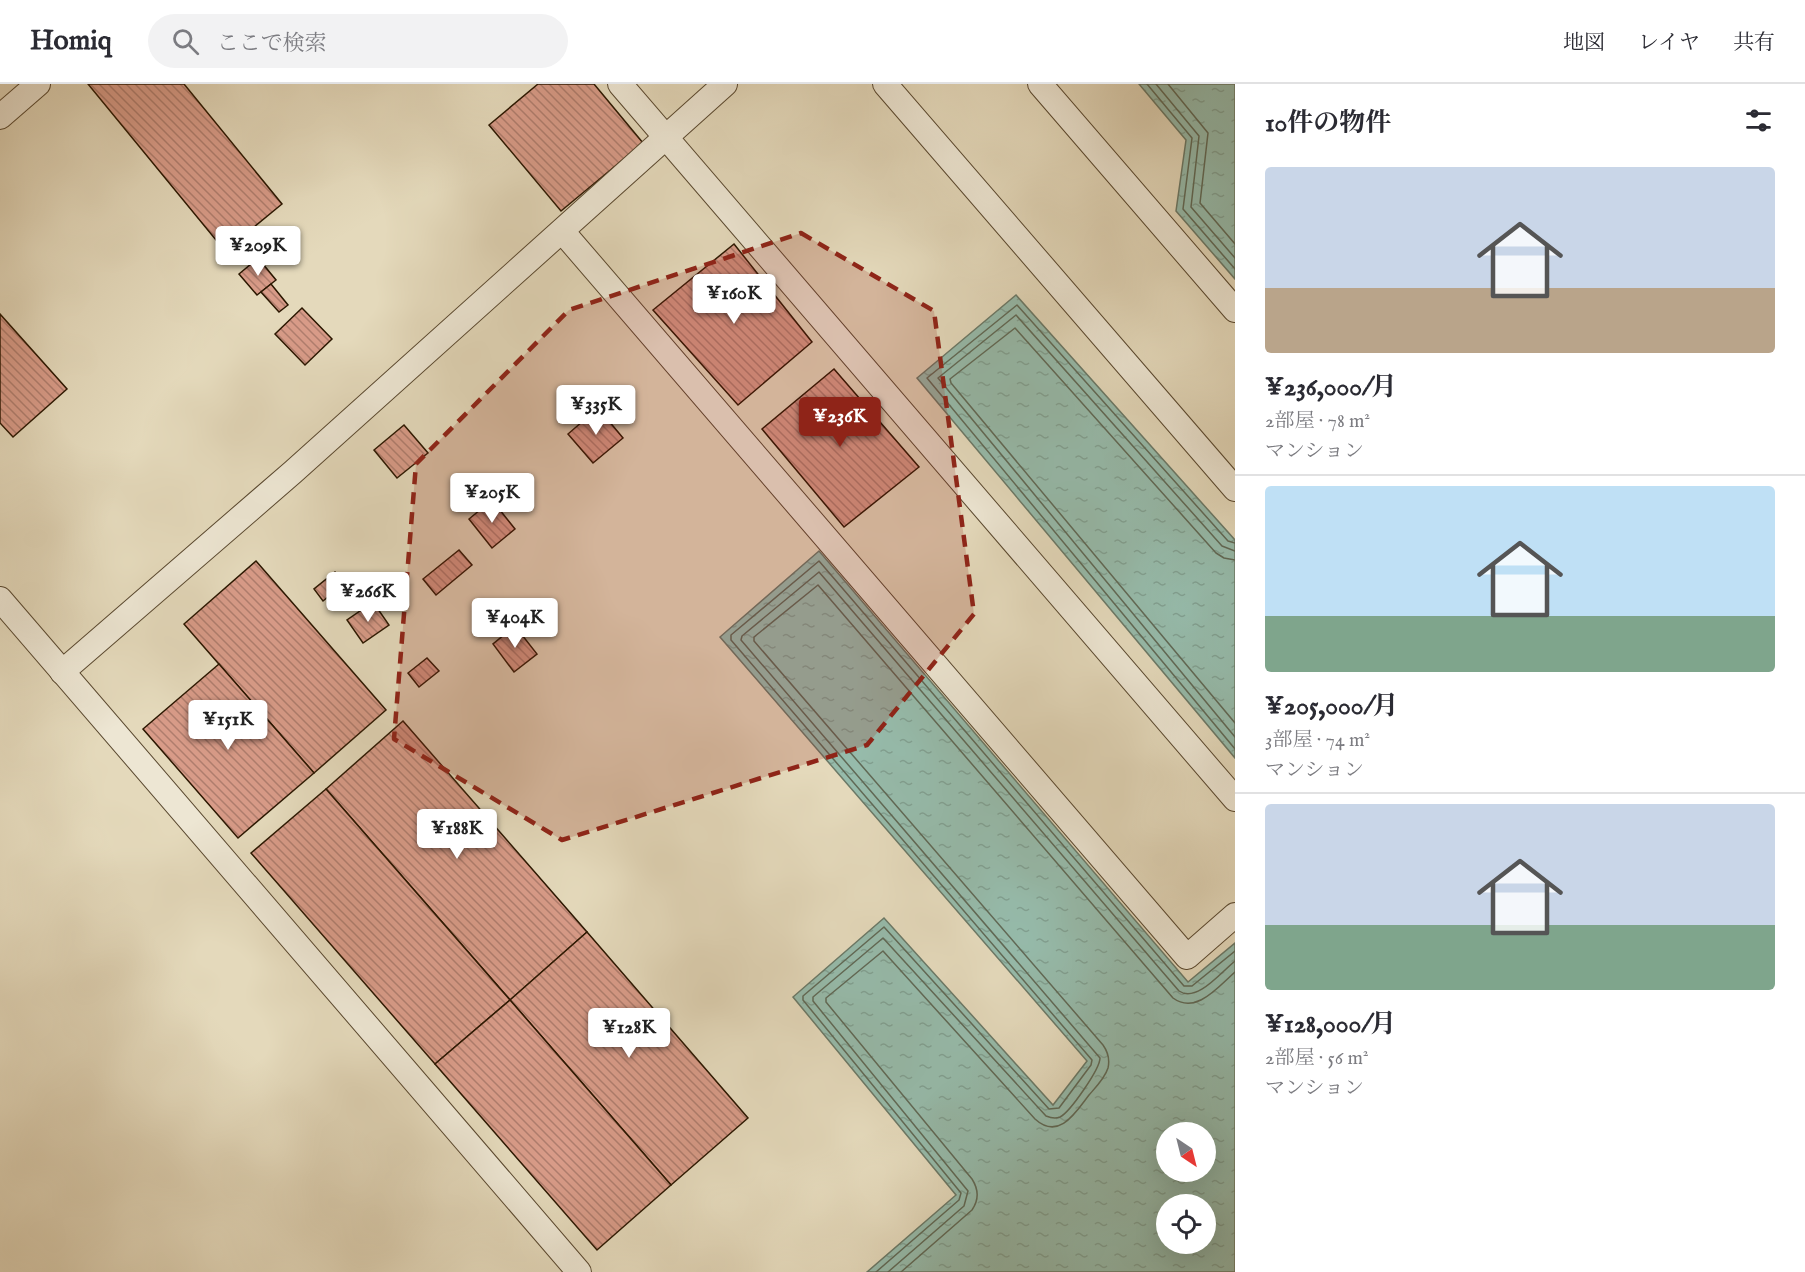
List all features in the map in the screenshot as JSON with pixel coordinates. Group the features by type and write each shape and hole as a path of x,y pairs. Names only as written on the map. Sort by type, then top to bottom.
{"street":[{"path":"0,117 38,84"},
{"path":"620,84 1235,799"},
{"path":"62,672 293,472 725,84"},
{"path":"885,84 1235,489"},
{"path":"1040,84 1235,310"},
{"path":"562,231 1187,957 1235,915"},
{"path":"0,599 579,1272"}],"highlighted area":[{"path":"801,233 934,311 974,614 867,745 562,840 394,739 416,464 569,310"}],"water":[{"path":"1139,84 1235,84 1235,279 1176,211 1186,140"},
{"path":"1016,295 1235,540 1235,758 917,378"},
{"path":"819,551 1188,982 1235,943 1235,1272 867,1272 956,1195 793,997 884,918 1053,1105 1087,1061 720,637"}],"building":[{"path":"88,84 184,84 282,204 225,251"},
{"path":"538,84 594,84 643,143 561,211 489,125"},
{"path":"734,244 812,342 738,405 653,310"},
{"path":"258,258 276,280 257,295 239,274"},
{"path":"271,284 288,305 279,312 261,292"},
{"path":"302,308 332,339 305,365 275,334"},
{"path":"0,314 67,389 13,437 0,423"},
{"path":"834,369 919,467 844,527 762,429"},
{"path":"598,408 623,438 593,463 568,434"},
{"path":"404,425 428,453 397,478 374,450"},
{"path":"492,500 515,529 492,548 469,519"},
{"path":"459,550 472,565 436,595 423,579"},
{"path":"256,561 386,710 314,773 184,624"},
{"path":"335,572 345,583 323,601 314,589"},
{"path":"373,602 389,625 363,643 347,620"},
{"path":"515,626 537,654 514,672 493,644"},
{"path":"427,658 439,671 419,687 408,673"},
{"path":"219,664 314,773 238,838 143,729"},
{"path":"403,721 587,932 510,1000 326,789"},
{"path":"326,789 510,1000 435,1064 251,853"},
{"path":"587,932 748,1118 671,1185 510,1000"},
{"path":"510,1000 671,1185 597,1250 435,1064"}]}
